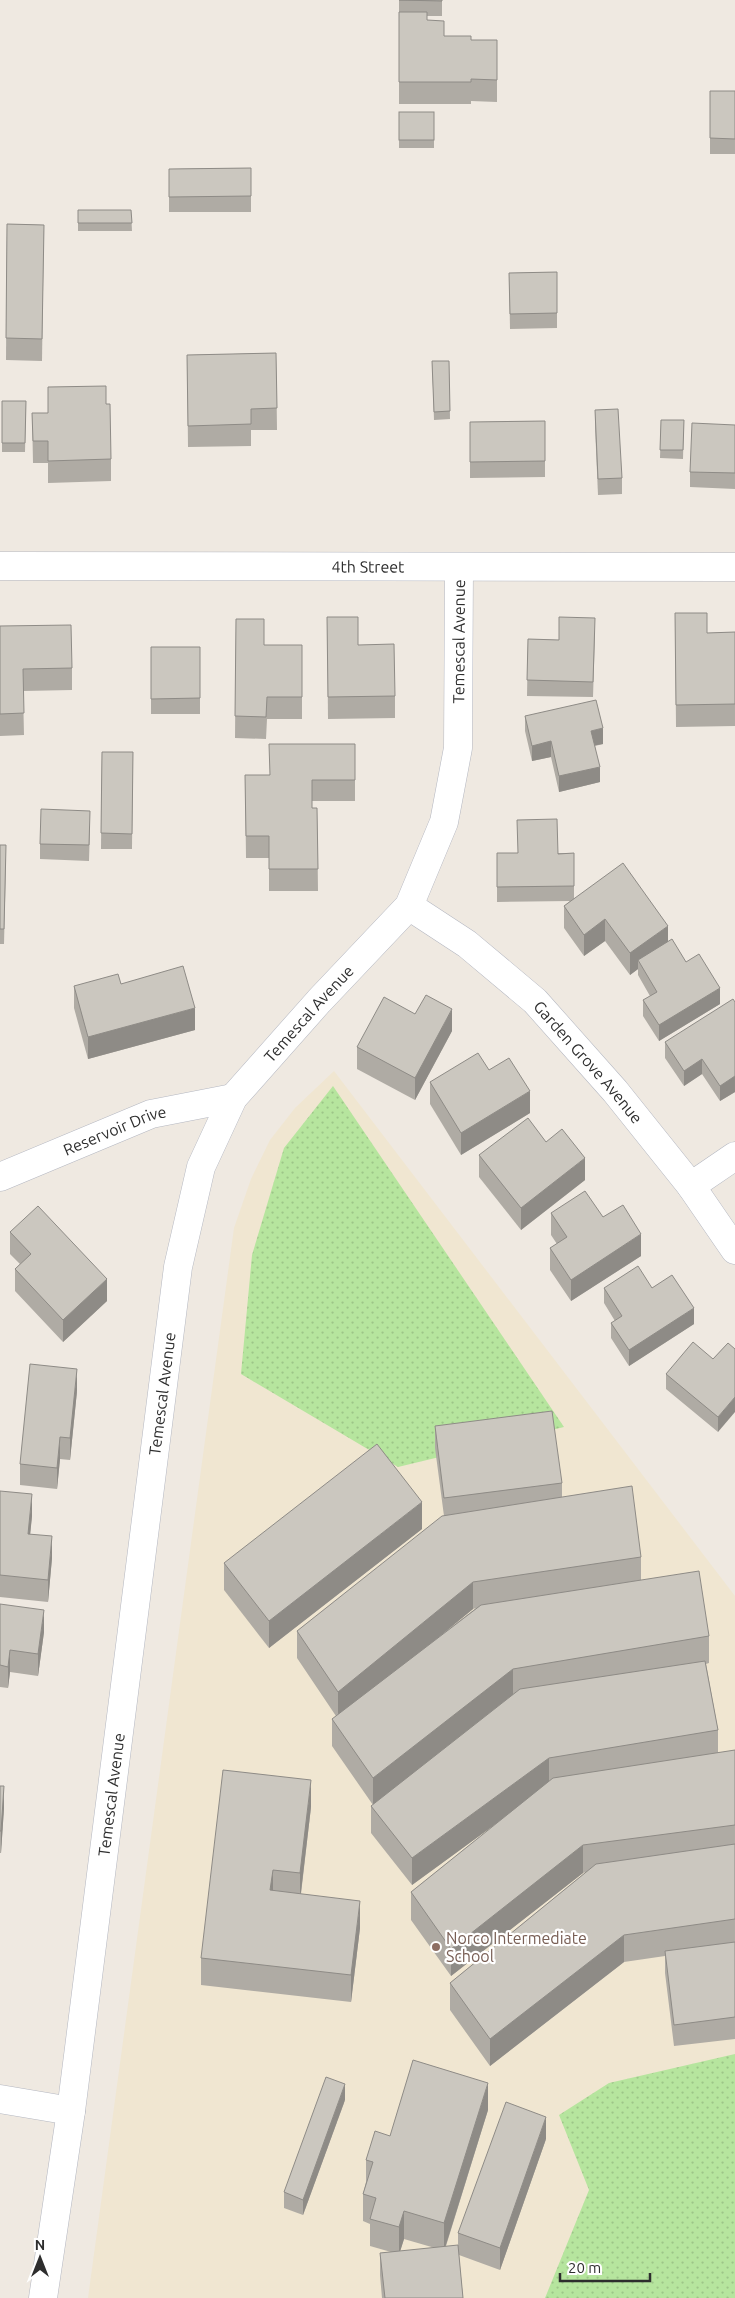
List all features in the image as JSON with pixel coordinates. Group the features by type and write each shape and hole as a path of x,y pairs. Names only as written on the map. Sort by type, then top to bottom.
{"street":[{"name":"4th Street","path":"0,566 735,568"},
{"name":"Temescal Avenue","path":"43,2298 71,2111 178,1267 201,1167 233,1098 319,1001 408,906 444,822 458,748 459,568"},
{"name":"Garden Grove Avenue","path":"408,906 467,944 535,1000 615,1091 691,1186 735,1250"},
{"name":"Reservoir Drive","path":"0,1177 151,1114 233,1098"},
{"path":"691,1186 735,1156"},
{"path":"0,2099 71,2111"}],"shaded area":[{"name":"Norco Intermediate School","path":"334,1071 735,1596 735,2298 88,2298 234,1228 251,1179 270,1140 295,1108"}],"green space":[{"path":"333,1086 564,1427 398,1467 241,1374 252,1255 284,1148"},
{"path":"735,2054 735,2298 545,2298 589,2190 559,2115 609,2083"}],"building":[{"path":"399,0 442,0 442,1"},
{"path":"399,12 427,12 427,20 444,21 444,36 471,36 471,40 497,40 497,80 471,79 471,82 399,82"},
{"path":"710,91 735,91 735,139 710,138"},
{"path":"399,112 434,112 434,140 399,140"},
{"path":"251,168 251,196 169,197 169,169"},
{"path":"78,210 131,210 132,223 78,223"},
{"path":"7,224 44,225 42,339 6,338"},
{"path":"557,272 557,313 510,314 509,273"},
{"path":"276,353 277,408 251,409 251,424 188,426 187,355"},
{"path":"432,361 449,361 450,411 434,412"},
{"path":"106,386 106,404 110,404 111,459 48,461 48,441 33,441 32,413 48,413 48,387"},
{"path":"2,401 26,401 25,443 2,443"},
{"path":"618,409 622,478 598,479 595,410"},
{"path":"661,420 684,420 683,450 660,450"},
{"path":"545,421 545,461 470,462 470,422"},
{"path":"692,423 735,425 735,473 690,472"},
{"path":"675,613 707,613 707,633 735,632 735,704 676,705"},
{"path":"327,617 358,617 358,645 394,644 395,696 328,697"},
{"path":"559,617 595,618 593,682 527,680 528,639 559,640"},
{"path":"236,619 264,619 264,645 302,645 302,697 267,697 266,717 235,716"},
{"path":"71,625 72,668 23,669 24,713 0,714 0,626"},
{"path":"151,647 200,647 200,698 151,699"},
{"path":"596,700 603,728 591,731 600,767 559,776 551,741 532,746 525,716"},
{"path":"269,744 355,744 355,780 312,780 312,808 317,808 318,869 269,869 269,836 246,836 245,775 270,775"},
{"path":"102,752 133,752 132,834 101,833"},
{"path":"41,809 90,811 89,845 40,844"},
{"path":"557,819 558,854 574,853 574,886 497,887 497,853 518,853 517,820"},
{"path":"0,845 6,845 4,929 0,929"},
{"path":"623,863 668,926 630,953 605,919 584,935 564,906"},
{"path":"672,939 686,962 699,954 720,988 659,1025 643,1000 657,992 638,960"},
{"path":"183,966 195,1008 88,1037 74,986 118,974 121,984"},
{"path":"426,995 452,1009 415,1078 357,1047 384,997 415,1014"},
{"path":"733,999 735,1002 735,1076 720,1086 702,1059 684,1071 665,1042"},
{"path":"478,1053 489,1070 509,1058 530,1091 461,1133 430,1082"},
{"path":"528,1118 546,1142 562,1129 585,1158 521,1208 479,1155"},
{"path":"585,1191 603,1217 623,1205 641,1234 571,1280 550,1248 567,1237 551,1213"},
{"path":"38,1206 107,1279 63,1320 15,1269 31,1254 10,1232"},
{"path":"638,1266 652,1288 672,1275 694,1308 629,1350 611,1323 622,1316 604,1288"},
{"path":"693,1342 713,1359 728,1343 735,1349 735,1397 718,1417 666,1374"},
{"path":"30,1364 77,1369 70,1438 60,1437 57,1468 20,1464"},
{"path":"552,1411 562,1483 444,1498 435,1426"},
{"path":"377,1444 422,1502 269,1621 224,1563"},
{"path":"632,1486 641,1557 473,1582 338,1692 297,1631 442,1516"},
{"path":"0,1491 32,1494 28,1534 52,1536 48,1580 0,1575"},
{"path":"699,1571 709,1636 513,1669 373,1778 332,1719 481,1605"},
{"path":"0,1604 44,1610 38,1654 10,1650 8,1667 0,1665"},
{"path":"705,1661 718,1730 549,1758 412,1858 371,1806 520,1689"},
{"path":"735,1750 735,1825 583,1845 451,1949 411,1892 553,1778"},
{"path":"223,1770 311,1780 300,1873 273,1870 270,1890 360,1901 351,1975 201,1958"},
{"path":"0,1786 4,1786 1,1831 0,1831"},
{"path":"735,1844 735,1919 624,1935 490,2039 450,1983 596,1864"},
{"path":"735,1942 735,2017 674,2025 665,1951"},
{"path":"413,2060 488,2083 444,2223 404,2211 399,2227 370,2219 376,2198 363,2194 373,2162 366,2160 375,2131 390,2136"},
{"path":"326,2077 345,2084 303,2200 284,2192"},
{"path":"506,2102 546,2117 500,2248 458,2233"},
{"path":"458,2245 463,2298 385,2298 380,2253"}],"place":[{"name":"Norco Intermediate School","path":"436,1947"}]}
